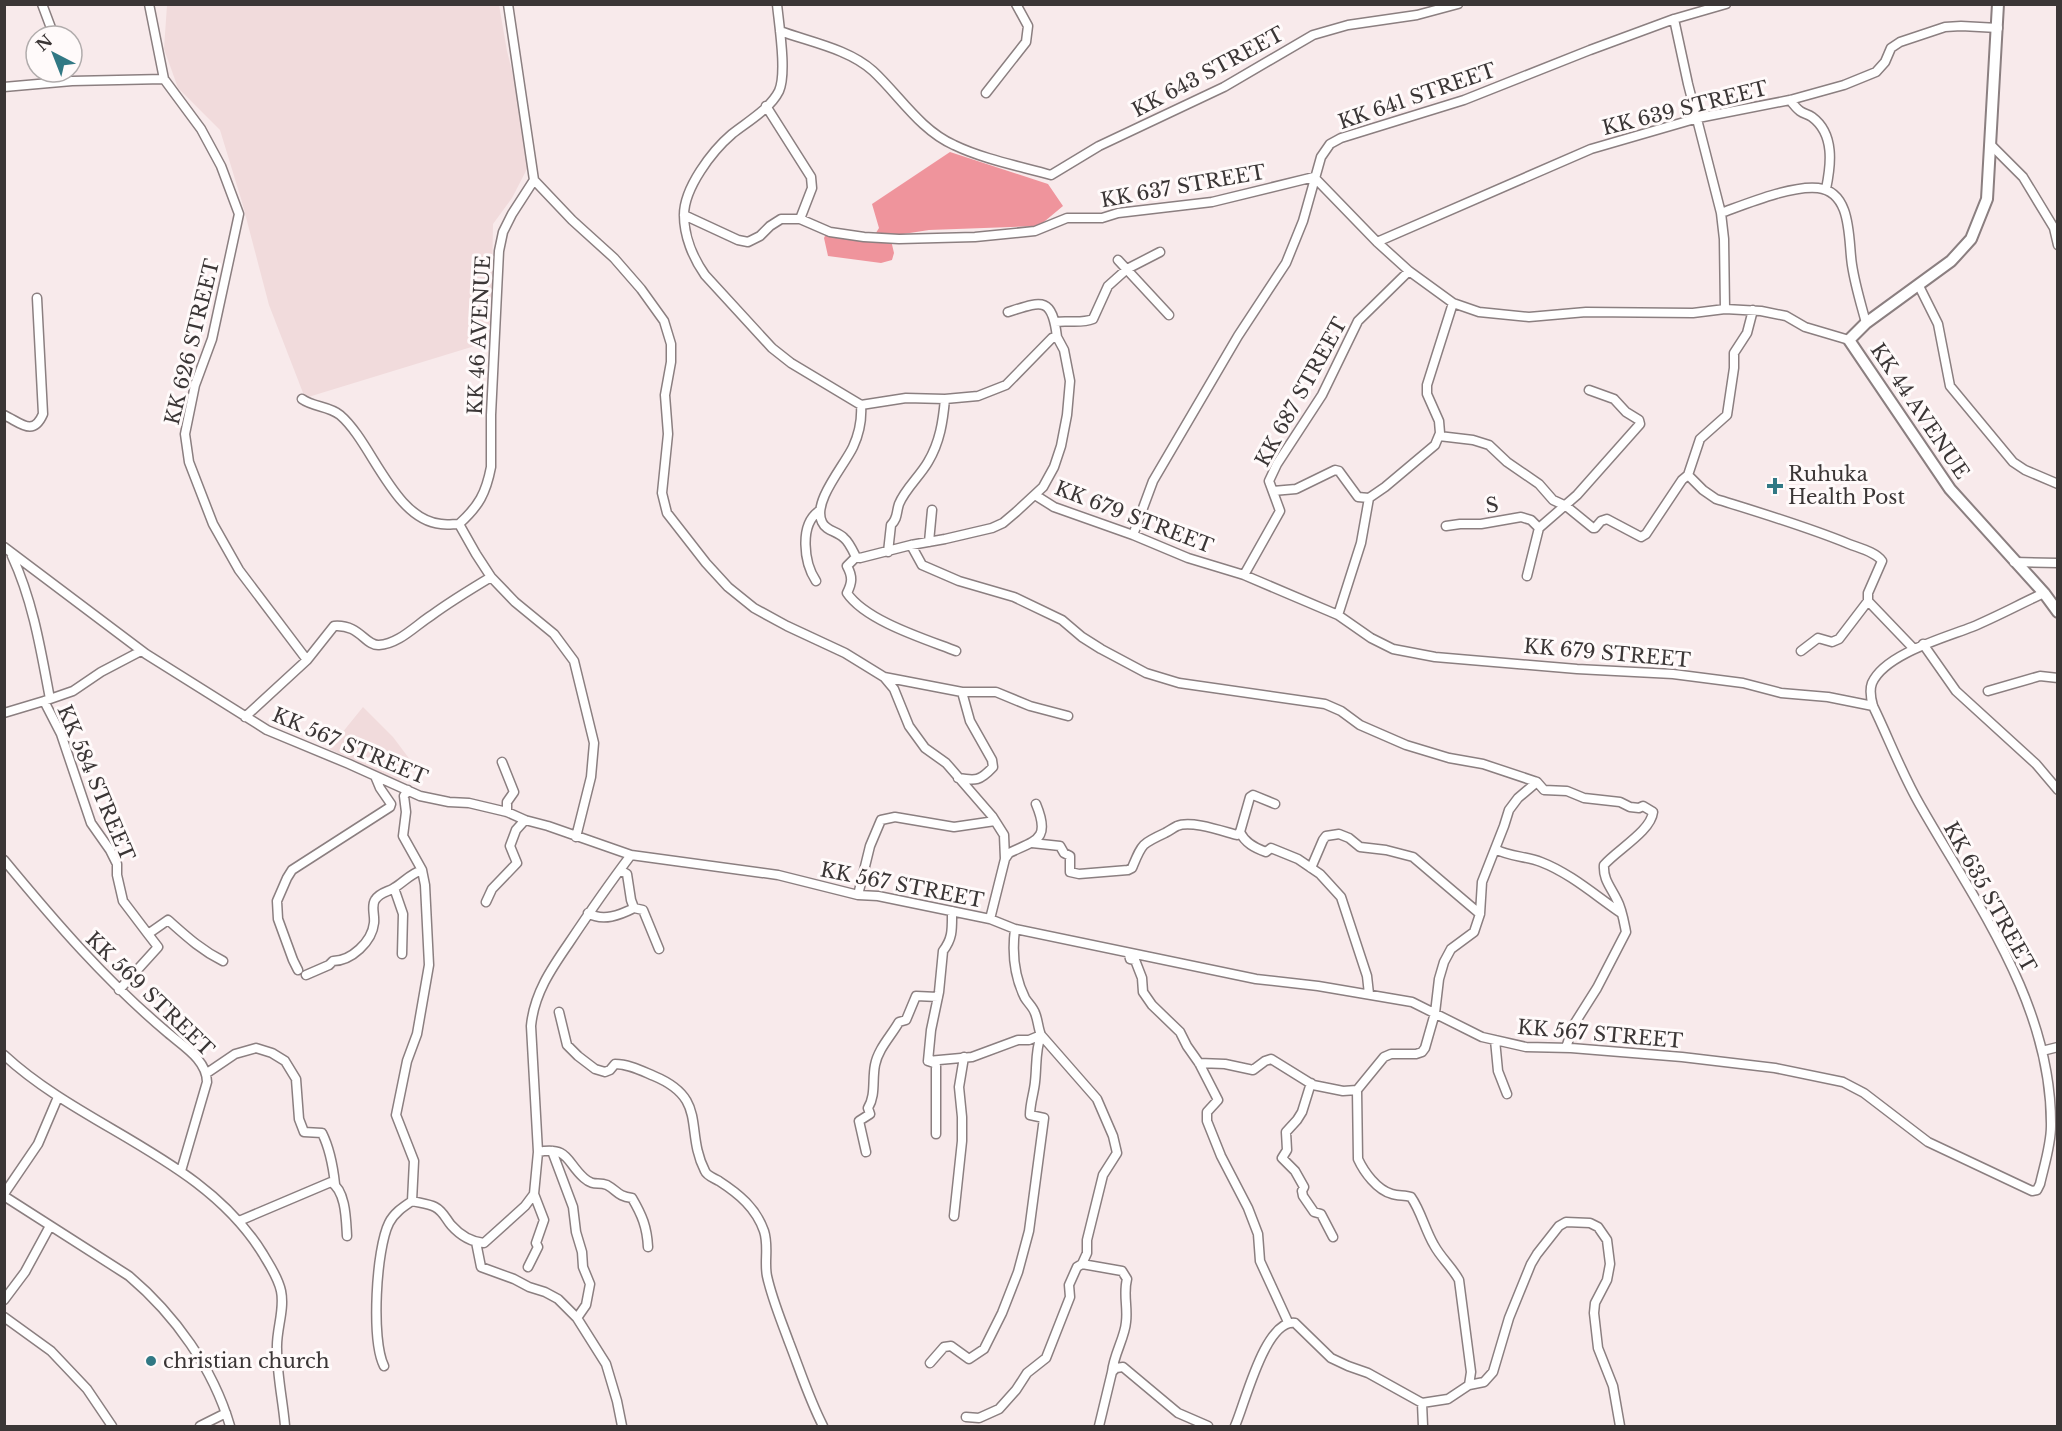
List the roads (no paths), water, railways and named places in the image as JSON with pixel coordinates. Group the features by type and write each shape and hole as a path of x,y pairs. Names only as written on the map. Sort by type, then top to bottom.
{"main road":[{"name":"KK 44 AVENUE","path":"1998,4 1987,199 1971,239 1951,261 1866,323 1849,340 1950,489 2044,593 2058,612"}],"street":[{"path":"42,4 50,24"},
{"path":"84,81 164,79 149,4"},
{"path":"508,4 534,180 572,220 614,258 641,289 664,321 671,344 665,395 668,434 662,493 667,513 706,563 728,587 754,608 845,653 884,677 894,689 909,726 925,748 946,763 1004,835 1005,859 990,919"},
{"path":"777,4 782,80 776,97 715,150 691,188 684,215 689,244 696,263 705,275 772,348 791,363 861,405 906,398 945,399 978,396 1006,385 1052,338 1059,340"},
{"path":"986,93 1026,42 1028,26 1017,4"},
{"name":"KK 643 STREET","path":"780,31 844,53 861,62 873,70 925,125 953,145 1051,175 1099,147 1224,87 1313,35 1348,25 1417,15 1458,4"},
{"name":"KK 641 STREET","path":"1133,535 1153,481 1238,336 1286,263 1303,221 1321,157 1330,144 1341,138 1464,100 1590,50 1726,4"},
{"path":"1674,20 1721,213 1724,239 1725,309"},
{"name":"KK 639 STREET","path":"1377,242 1591,149 1698,118 1790,100 1844,86 1876,72 1885,62 1891,48 1900,42 1945,27 1998,28"},
{"name":"KK 626 STREET","path":"164,79 201,129 221,166 239,214 212,339 195,385 185,434 189,462 213,524 239,570 307,660"},
{"path":"4,87 38,84"},
{"path":"1790,100 1798,109 1816,120 1827,135 1830,163 1826,189"},
{"path":"684,215 738,240 748,242 782,219 800,219 812,188 811,177 766,106"},
{"path":"1990,144 2023,177 2054,228 2058,245"},
{"path":"1314,177 1377,242 1409,271 1453,303 1479,312 1529,317 1586,312 1693,314 1725,309 1753,310 1786,316 1805,327 1849,340"},
{"name":"KK 637 STREET","path":"800,219 830,232 864,237 898,239 975,237 1035,231 1067,218 1102,218 1118,213 1212,202 1314,177"},
{"name":"KK 46 AVENUE","path":"459,524 479,502 487,488 491,467 496,283 503,232 534,180"},
{"path":"1721,213 1760,199 1800,189 1816,187 1826,189 1833,194 1844,210 1849,224 1852,264 1866,323"},
{"path":"1055,322 1065,320 1084,322 1093,319 1108,286 1127,269 1161,252"},
{"path":"1118,260 1169,315"},
{"name":"KK 687 STREET","path":"1245,575 1280,511 1269,481 1277,464 1322,395 1358,321 1409,271"},
{"path":"1919,286 1938,324 1950,386 2013,462 2025,470 2058,484"},
{"path":"4,415 29,427 34,427 39,423 43,414 37,298"},
{"path":"1273,491 1296,489 1335,470 1339,471 1358,497 1369,498 1435,445 1439,436 1439,421 1427,394 1427,385 1453,303"},
{"path":"1008,312 1030,305 1047,306 1054,316 1070,381 1061,446 1054,467 1043,487 1035,495"},
{"path":"1439,436 1473,440 1489,445 1507,462 1539,484 1553,500 1566,506 1593,528 1600,521 1607,519 1641,537 1646,534 1682,480 1688,475 1700,439 1727,416 1734,353 1747,333 1753,310"},
{"path":"1527,576 1539,528 1566,506 1640,424 1639,420 1626,412 1614,399 1589,390"},
{"path":"302,399 309,404 330,409 339,414 352,428 393,489 410,509 424,519 439,524 459,524 491,577 515,602 554,634 574,661 594,743 591,777 576,837"},
{"path":"888,552 891,525 896,520 899,504 928,462 936,446 942,428 945,399"},
{"path":"861,405 860,425 854,446 821,500 819,511 826,529 836,532 847,540 856,557 847,566 852,581 847,593 853,603 901,631 956,651"},
{"path":"1688,475 1716,499 1808,527 1880,558 1882,561 1868,593 1869,601 1914,649"},
{"name":"KK 679 STREET","path":"856,557 865,558 911,545 992,528 1003,523 1035,495 1054,507 1133,535 1188,558 1245,575 1338,615 1371,638 1393,649 1435,657 1577,669 1673,674 1743,683 1781,693 1873,706"},
{"path":"1338,615 1361,543 1369,498"},
{"path":"929,542 932,510"},
{"path":"816,581 811,574 806,542 808,527 812,518 819,511"},
{"name":"S","path":"1446,526 1481,524 1521,517 1531,520 1539,528"},
{"path":"911,545 922,565 959,581 1014,597 1062,620 1101,650 1146,674 1179,683 1325,704 1341,711 1360,725 1406,745 1449,758 1483,764 1537,782 1544,790 1567,791 1584,798 1620,802 1630,807 1643,806 1653,812 1652,819 1644,828 1604,865 1603,873 1618,901 1626,932 1597,988 1573,1026 1566,1048"},
{"name":"KK 567 STREET","path":"8,550 141,651 245,717 267,730 420,796 448,802 469,803 507,812 630,855 778,875 858,895 878,896 990,919 1015,929 1256,979 1412,1002 1482,1037 1526,1047 1682,1057 1775,1068 1824,1077 1854,1087"},
{"name":"KK 584 STREET","path":"8,550 24,581 39,637 47,700 91,823 117,864 117,876 123,901 148,934"},
{"path":"2014,562 2058,563"},
{"path":"245,717 307,660 334,626 343,625 355,629 373,645 382,645 399,638 491,577"},
{"path":"1873,706 1870,696 1872,683 1886,666 1923,644 1972,626 2044,593"},
{"path":"1802,651 1818,638 1832,642 1839,639 1869,601"},
{"path":"1923,644 1956,691 2036,764 2058,790"},
{"path":"4,713 73,691 101,672 141,651"},
{"path":"1988,692 2040,676 2058,678"},
{"path":"884,677 962,692 996,693 1030,706 1068,716"},
{"path":"957,778 976,781 985,776 993,767 992,760 970,721 962,692"},
{"name":"KK 635 STREET","path":"1854,1087 1928,1142 2032,1191 2037,1190 2054,1116 2042,1051 2025,994 2000,942 1918,802 1873,706"},
{"path":"502,762 514,792 507,802 507,812"},
{"path":"375,776 391,804 390,807 292,870 281,888 277,901 278,919 292,960 302,972 349,958 369,937 374,925 373,905 376,898 422,870"},
{"path":"1468,1385 1471,1372 1459,1280 1432,1244 1411,1197 1391,1194 1384,1190 1361,1165 1358,1159 1357,1090 1384,1057 1391,1054 1422,1052 1435,1013 1439,979 1444,962 1451,949 1474,932 1480,914 1482,882 1509,810 1518,798 1537,782"},
{"path":"408,790 404,796 403,836 422,870 425,885 429,965 417,1034 407,1061 396,1115 414,1161 412,1201"},
{"path":"1275,804 1253,795 1250,797 1240,832 1243,839 1266,852 1271,848 1298,859 1320,874 1341,897 1367,976 1369,994"},
{"path":"1005,859 1009,853 1032,843 1041,834 1042,824 1036,804"},
{"path":"858,895 870,846 881,820 895,817 954,827 995,821"},
{"path":"486,902 492,889 517,863 510,846 516,831 525,820"},
{"path":"1032,843 1060,846 1064,853 1070,856 1070,872 1079,874 1132,868 1139,851 1146,842 1178,825 1206,827 1237,835 1240,832"},
{"path":"1311,868 1326,836 1339,834 1349,838 1360,847 1386,850 1413,857 1480,914"},
{"path":"1495,849 1504,854 1540,862 1579,884 1622,914"},
{"path":"528,1267 538,1247 536,1243 544,1220 534,1194 538,1152 532,1013 541,986 588,913 630,855"},
{"name":"KK 569 STREET","path":"4,860 68,936 119,990 194,1055 207,1073 207,1082 181,1171"},
{"path":"620,870 627,874 634,908"},
{"path":"394,888 404,914 402,954"},
{"path":"588,913 595,917 605,917 620,915 634,908 643,910 659,949"},
{"path":"928,1061 943,951 949,946 951,938 952,911"},
{"path":"119,990 158,947 148,934 168,920 181,934 209,954 223,960"},
{"path":"966,1418 979,1418 999,1409 1027,1373 1046,1358 1070,1297 1070,1285 1087,1253 1087,1240 1103,1174 1117,1153 1113,1136 1097,1099 1041,1035 1037,1026 1037,1016 1022,991 1014,964 1015,929"},
{"path":"1129,953 1130,959 1135,960 1143,978 1143,993 1146,998 1180,1032 1218,1100 1207,1112 1208,1122 1221,1156 1248,1208 1258,1234 1260,1261 1288,1322"},
{"path":"866,1152 859,1121 870,1114 868,1108 873,1100 875,1064 880,1050 892,1036 899,1022 906,1020 916,996 938,997"},
{"path":"559,1012 567,1045 595,1069 605,1072 615,1064 622,1064 639,1070 667,1081 680,1090 690,1105 700,1159 706,1173 750,1205 763,1230 766,1242 767,1274 775,1304 823,1426"},
{"path":"928,1061 972,1057 1018,1040 1029,1040 1041,1035"},
{"path":"930,1363 944,1347 951,1346 969,1359 984,1349 1002,1313 1018,1272 1029,1232 1042,1141 1044,1118 1030,1115 1035,1084 1036,1049 1041,1035"},
{"path":"1495,1040 1498,1071 1507,1094"},
{"path":"2042,1051 2058,1047"},
{"path":"207,1073 235,1054 256,1048 272,1053 285,1061 296,1079 299,1091 299,1119 304,1132 322,1133 333,1164 332,1172 341,1195 347,1236"},
{"path":"4,1055 24,1073 58,1097 181,1171 239,1221 272,1269 281,1290 283,1302 276,1348 285,1426"},
{"path":"954,1216 962,1141 959,1087 964,1057"},
{"path":"1199,1063 1225,1064 1253,1070 1271,1059 1311,1083 1343,1091 1357,1090"},
{"path":"928,1061 936,1066 936,1134"},
{"path":"1311,1083 1302,1112 1286,1132 1287,1150 1282,1158 1295,1171 1304,1187 1303,1196 1314,1212 1321,1214 1333,1237"},
{"path":"58,1097 38,1144 4,1195 129,1276 147,1291 168,1314 194,1349 212,1380 230,1426"},
{"path":"538,1152 552,1151 567,1156 580,1174 592,1184 605,1184 621,1197 632,1198 647,1228 648,1247"},
{"path":"552,1151 573,1207 583,1267 590,1284 586,1305 577,1318"},
{"path":"239,1221 331,1182 335,1184"},
{"path":"384,1366 378,1341 375,1291 386,1230 397,1212 412,1201 434,1206 464,1236 484,1243 525,1206 534,1194"},
{"path":"1235,1426 1268,1342 1278,1328 1288,1322 1295,1323 1331,1359 1368,1373 1422,1403 1448,1399 1468,1385 1484,1383 1493,1372 1509,1318 1531,1264 1543,1245 1559,1226 1566,1222 1590,1223 1598,1227 1608,1240 1610,1264 1607,1280 1595,1303 1593,1313 1598,1348 1613,1386 1620,1426"},
{"path":"4,1300 25,1272 50,1226"},
{"path":"476,1242 482,1267 545,1292 558,1299 577,1318 606,1364 622,1426"},
{"path":"1082,1264 1122,1271 1127,1279 1124,1290 1126,1323 1114,1357 1099,1426"},
{"path":"4,1317 51,1352 87,1389 112,1426"},
{"path":"1112,1372 1116,1368 1123,1367 1178,1413 1208,1426"},
{"path":"1422,1403 1423,1426"},
{"path":"200,1426 226,1413"},
{"path":"284,1417 294,1426"}],"place":[{"name":"Ruhuka Health Post","path":"1775,486"},
{"name":"christian church","path":"151,1361"}]}
